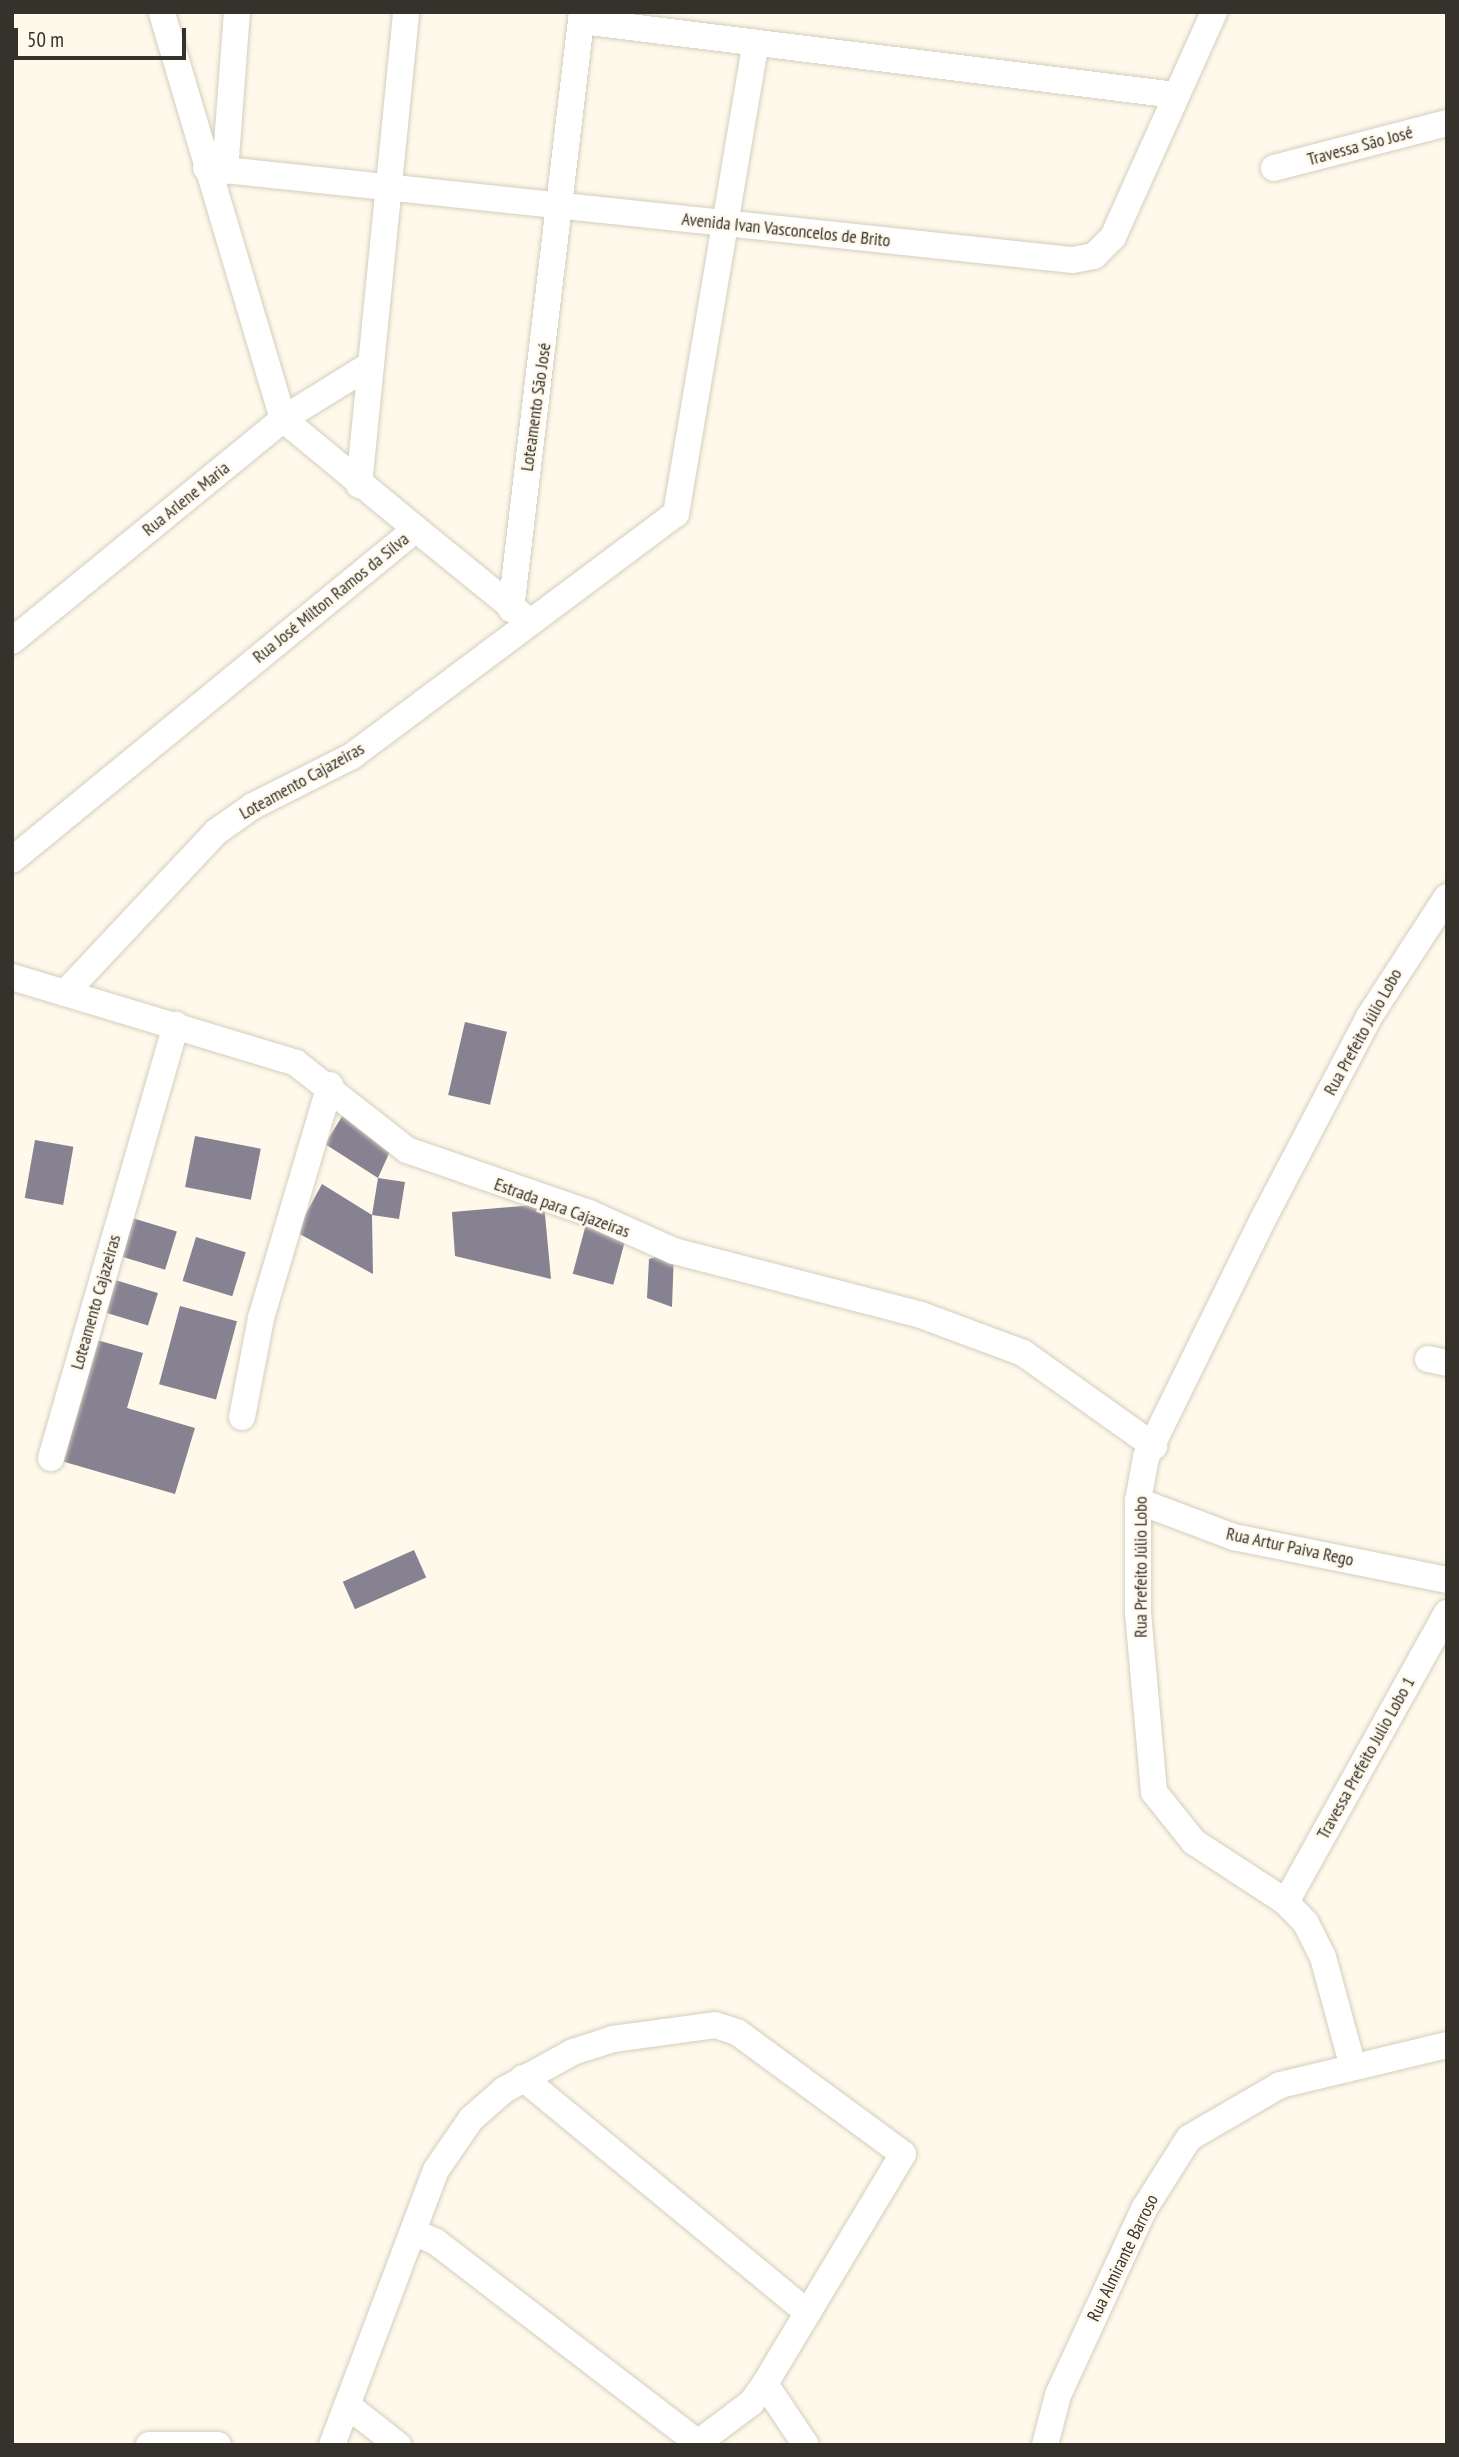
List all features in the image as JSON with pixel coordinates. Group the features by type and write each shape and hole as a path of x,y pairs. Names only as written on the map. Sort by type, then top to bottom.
{"street":[{"path":"162,12 216,169 283,419"},
{"path":"216,169 237,12"},
{"path":"359,485 367,367 391,189 406,12"},
{"name":"Avenida Ivan Vasconcelos de Brito","path":"216,169 1011,255 1094,256 1113,237 1214,12"},
{"path":"582,17 756,43 1175,95"},
{"name":"Loteamento São José","path":"520,614 560,205 582,17"},
{"name":"Loteamento Cajazeiras","path":"65,993 216,832 253,806 352,756 520,614 676,514 728,224 756,43"},
{"name":"Travessa São José","path":"1274,168 1447,123"},
{"name":"Rua Arlene Maria","path":"12,641 283,419 367,367"},
{"name":"Rua José Milton Ramos da Silva","path":"12,860 416,528 359,485 283,419"},
{"path":"416,528 520,614"},
{"name":"Rua Prefeito Júlio Lobo","path":"1353,2067 1323,1957 1286,1902 1194,1842 1154,1792 1139,1613 1138,1501 1154,1446 1369,1017 1447,897"},
{"name":"Estrada para Cajazeiras","path":"12,977 296,1063 330,1085 407,1150 467,1174 589,1213 728,1270 921,1315 1023,1353 1154,1446"},
{"name":"Loteamento Cajazeiras","path":"51,1458 176,1025"},
{"path":"242,1417 265,1305 330,1085"},
{"name":"Rua Artur Paiva Rego","path":"1138,1501 1234,1537 1447,1580"},
{"name":"Travessa Prefeito Julio Lobo 1","path":"1286,1902 1447,1613"},
{"path":"332,2445 413,2232 457,2135 523,2078 613,2039 715,2025 737,2032 903,2154 765,2384 751,2403 696,2444 436,2242 413,2232"},
{"name":"Rua Almirante Barroso","path":"1045,2445 1058,2395 1144,2209 1189,2138 1280,2085 1447,2045"},
{"path":"523,2078 808,2313"},
{"path":"765,2384 806,2445"},
{"path":"347,2405 398,2445"},
{"path":"149,2445 218,2445"}],"building":[{"path":"465,1022 507,1032 490,1105 448,1095"},
{"path":"346,1110 395,1140 378,1178 325,1144"},
{"path":"195,1136 261,1149 251,1200 185,1187"},
{"path":"35,1140 73,1147 63,1205 25,1198"},
{"path":"378,1178 405,1182 399,1219 372,1215"},
{"path":"322,1184 372,1215 373,1274 296,1232"},
{"path":"544,1204 551,1279 455,1256 452,1212"},
{"path":"589,1213 630,1224 613,1285 573,1274"},
{"path":"129,1217 177,1232 165,1270 117,1255"},
{"path":"196,1237 246,1252 232,1296 183,1281"},
{"path":"674,1251 672,1307 647,1298 649,1259"},
{"path":"112,1279 158,1293 148,1326 102,1312"},
{"path":"180,1306 237,1321 216,1400 159,1384"},
{"path":"86,1337 143,1353 127,1408 195,1428 175,1494 51,1458"},
{"path":"414,1550 426,1577 355,1609 343,1582"}]}
